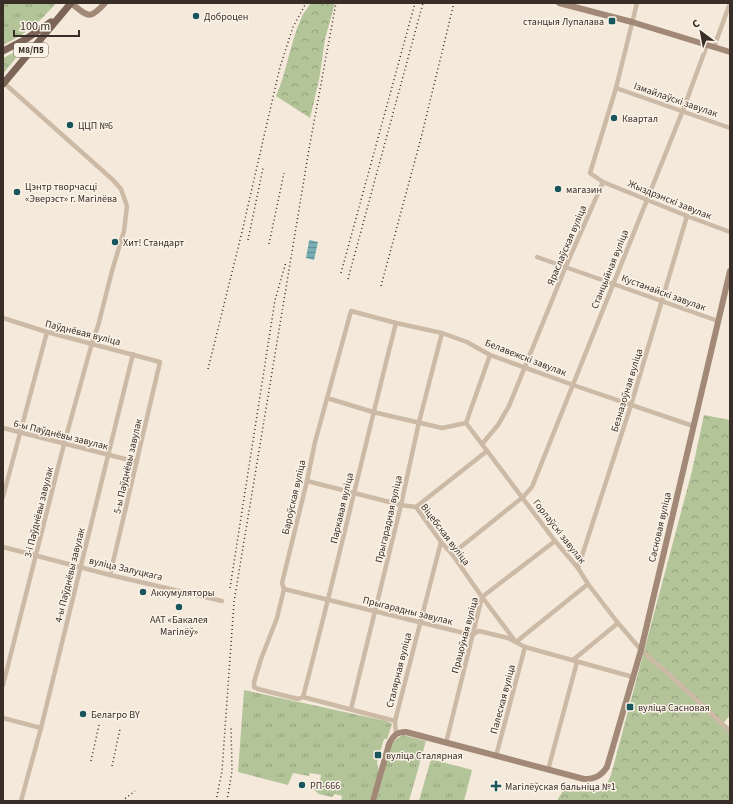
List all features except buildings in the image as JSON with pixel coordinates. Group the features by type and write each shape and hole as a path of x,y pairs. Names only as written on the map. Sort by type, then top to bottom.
{"main road":[{"path":"71,3 87,15 91,15 98,11 105,3"},
{"name":"М8/П5","path":"3,83 71,3"},
{"path":"559,3 632,22 730,52"},
{"path":"3,51 26,39 60,16"},
{"name":"Сасновая вуліца","path":"548,770 584,779 592,779 603,773 607,766 640,650 730,271"},
{"path":"373,801 389,744 396,733 406,732 548,770"}],"street":[{"path":"603,182 590,173 616,88 637,3"},
{"name":"Станцыйная вуліца","path":"523,498 532,487 683,110 730,3"},
{"name":"3-і Паўднёвы завулак","path":"3,83 101,168 113,180 124,195 127,206 124,231 64,444 37,556 3,685"},
{"name":"Ізмайлаўскі завулак","path":"616,88 683,110 730,128"},
{"name":"Жыздрэнскі завулак","path":"603,182 730,232"},
{"name":"Яраслаўская вуліца","path":"482,444 498,425 509,406 566,266 603,182"},
{"name":"Безназоўная вуліца","path":"578,568 631,405 687,216"},
{"name":"Кустанайскі завулак","path":"537,257 718,321"},
{"name":"Белавежскі завулак","path":"351,310 396,323 442,333 467,342 490,354 572,385 694,426"},
{"name":"Бароўская вуліца","path":"303,697 298,699 258,689 254,687 254,682 277,618 284,589 282,583 315,442 351,310"},
{"name":"Паўднёвая вуліца","path":"3,318 46,332 160,362"},
{"name":"Паркавая вуліца","path":"303,697 329,599 353,493 396,323"},
{"path":"3,497 46,332"},
{"name":"Прыгарадная вуліца","path":"351,709 401,505 419,422 442,333"},
{"name":"4-ы Паўднёвы завулак","path":"22,801 133,354"},
{"path":"327,398 373,412 442,428 466,423 490,354"},
{"name":"5-ы Паўднёвы завулак","path":"110,575 160,362"},
{"name":"Горлаўскі завулак","path":"466,423 640,650 673,678 730,731"},
{"name":"6-ы Паўднёвы завулак","path":"3,428 137,462"},
{"path":"416,507 487,451"},
{"name":"Віцебская вуліца","path":"307,480 401,505 416,507 516,642"},
{"path":"452,554 523,498"},
{"name":"Працоўная вуліца","path":"446,743 482,597 555,541"},
{"name":"Сталярная вуліца","path":"396,733 395,721 441,542"},
{"name":"вуліца Залуцкага","path":"3,546 110,575 222,600"},
{"path":"516,642 588,584"},
{"name":"Прыгарадны завулак","path":"284,589 472,635 479,631 516,642 525,647"},
{"path":"548,770 575,661 618,623"},
{"path":"525,647 633,677"},
{"name":"Палеская вуліца","path":"496,756 525,647"},
{"path":"303,697 395,721"},
{"path":"3,718 41,728"}],"green space":[{"path":"3,3 56,3 32,27 3,45"},
{"path":"311,3 335,3 325,39 319,80 310,118 276,96 297,28"},
{"path":"24,48 3,74 3,58"},
{"path":"704,415 730,420 730,715 722,725 730,733 730,801 557,801 565,787 604,790 611,775 692,471"},
{"path":"244,690 386,721 392,724 387,739 384,739 377,762 379,771 370,801 341,801 342,796 335,794 332,797 319,794 314,790 315,787 319,788 321,775 310,773 309,776 293,773 288,785 238,772"},
{"path":"403,735 426,741 409,801 376,801 391,745 396,739"},
{"path":"431,759 472,770 464,801 419,801"}],"water":[{"path":"310,240 318,242 314,260 306,258"}],"railway":[{"path":"208,369 241,236 280,67 293,27 306,3"},
{"path":"216,801 222,771 234,602 309,149 336,3"},
{"path":"341,273 415,3"},
{"path":"348,279 423,3"},
{"path":"381,286 421,138 454,3"},
{"path":"248,240 263,168"},
{"path":"269,244 284,173"},
{"path":"230,588 275,300 286,262"},
{"path":"91,761 99,725"},
{"path":"227,801 232,771 231,726"},
{"path":"112,766 120,729"},
{"path":"122,801 135,791"}],"place":[{"name":"Доброцен","path":"196,16"},
{"name":"станцыя Лупалава","path":"612,21"},
{"name":"Квартал","path":"614,118"},
{"name":"ЦЦП №6","path":"70,125"},
{"name":"магазин","path":"558,189"},
{"name":"Цэнтр творчасці «Эверэст» г. Магілёва","path":"17,192"},
{"name":"Хит! Стандарт","path":"115,242"},
{"name":"Аккумуляторы","path":"143,592"},
{"name":"ААТ «Бакалея Магілёў»","path":"179,607"},
{"name":"вуліца Сасновая","path":"630,707"},
{"name":"Белагро BY","path":"83,714"},
{"name":"вуліца Сталярная","path":"378,755"},
{"name":"РП-666","path":"302,785"},
{"name":"Магілёўская бальніца №1","path":"496,786"}]}
